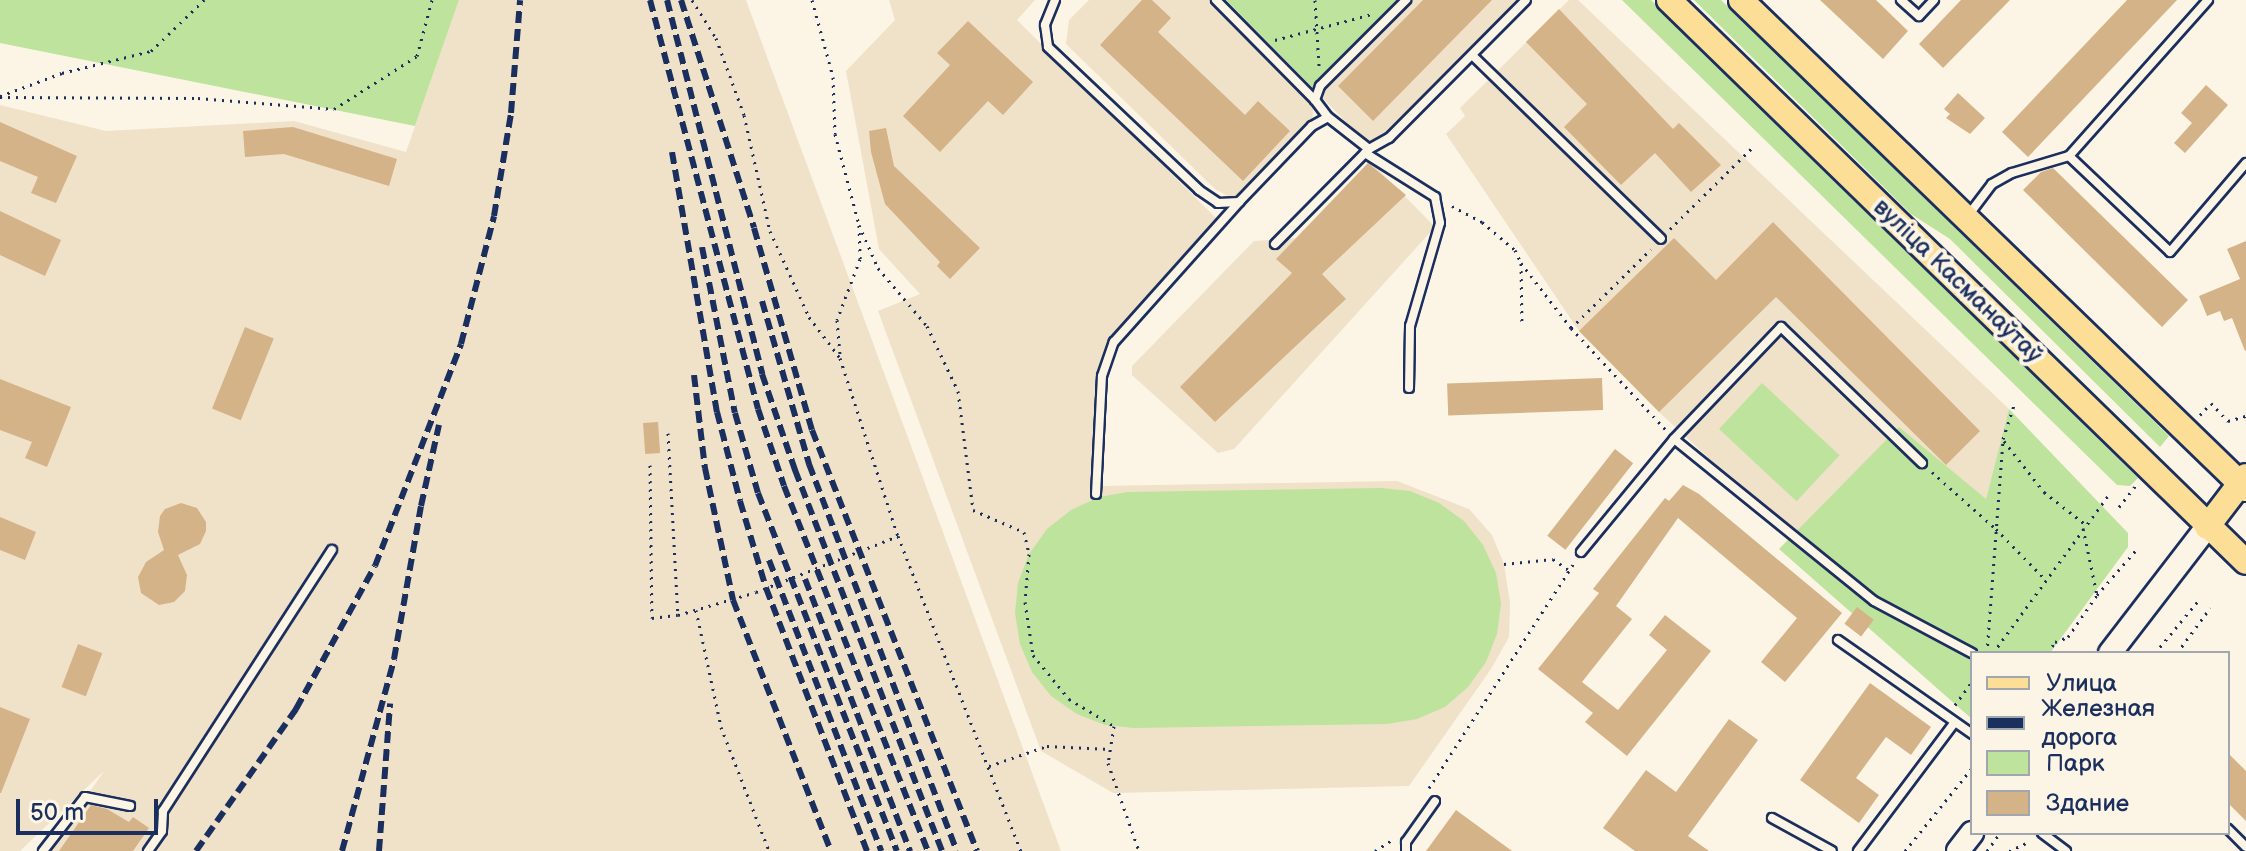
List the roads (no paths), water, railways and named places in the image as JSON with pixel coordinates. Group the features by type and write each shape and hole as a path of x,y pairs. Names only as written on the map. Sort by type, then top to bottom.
{"main road":[{"name":"вуліца Касманаўтаў","path":"1669,0 2246,562"},
{"name":"вуліца Касманаўтаў","path":"1741,0 2244,483"},
{"path":"2112,651 2244,483"},
{"path":"1958,851 1970,835"}],"lane":[{"path":"1055,0 1045,25 1048,47 1199,190 1218,203 1239,202"},
{"path":"1216,0 1328,117 1367,151 1435,197 1440,223 1410,326 1409,388"},
{"path":"1275,244 1367,151 1389,138 1526,0"},
{"path":"1901,0 1919,16 1934,0"},
{"path":"1966,219 1992,184 2012,173 2069,156 2208,0"},
{"path":"1315,100 1320,86 1404,3"},
{"path":"1473,56 1661,239"},
{"path":"1096,494 1102,376 1114,342 1239,202 1312,126 1328,117"},
{"path":"2069,156 2170,252 2246,163"},
{"path":"1581,552 1674,439 1781,327 1922,463"},
{"path":"1674,439 1874,601 1970,652"},
{"path":"148,851 162,831 163,811 332,550"},
{"path":"1838,640 1970,733"},
{"path":"1858,851 1954,723"},
{"path":"43,851 85,797 130,806"},
{"path":"1406,851 1406,842 1435,801"},
{"path":"1772,818 1832,851"},
{"path":"2230,831 2246,847"},
{"path":"2039,836 2066,851"}],"railway":[{"path":"196,851 296,709 375,566 461,344 494,216 511,113 520,0"},
{"path":"650,0 758,409 784,486 928,851"},
{"path":"667,0 762,374 795,470 942,851"},
{"path":"681,0 754,228 812,430 977,851"},
{"path":"672,152 717,412 740,501 766,588 867,851"},
{"path":"702,247 735,413 758,493 897,851"},
{"path":"762,301 809,464 957,851"},
{"path":"694,375 705,468 733,600 831,851"},
{"path":"342,851 394,659 439,425"},
{"path":"769,560 881,851"},
{"path":"805,579 910,851"},
{"path":"379,851 390,703"}]}
